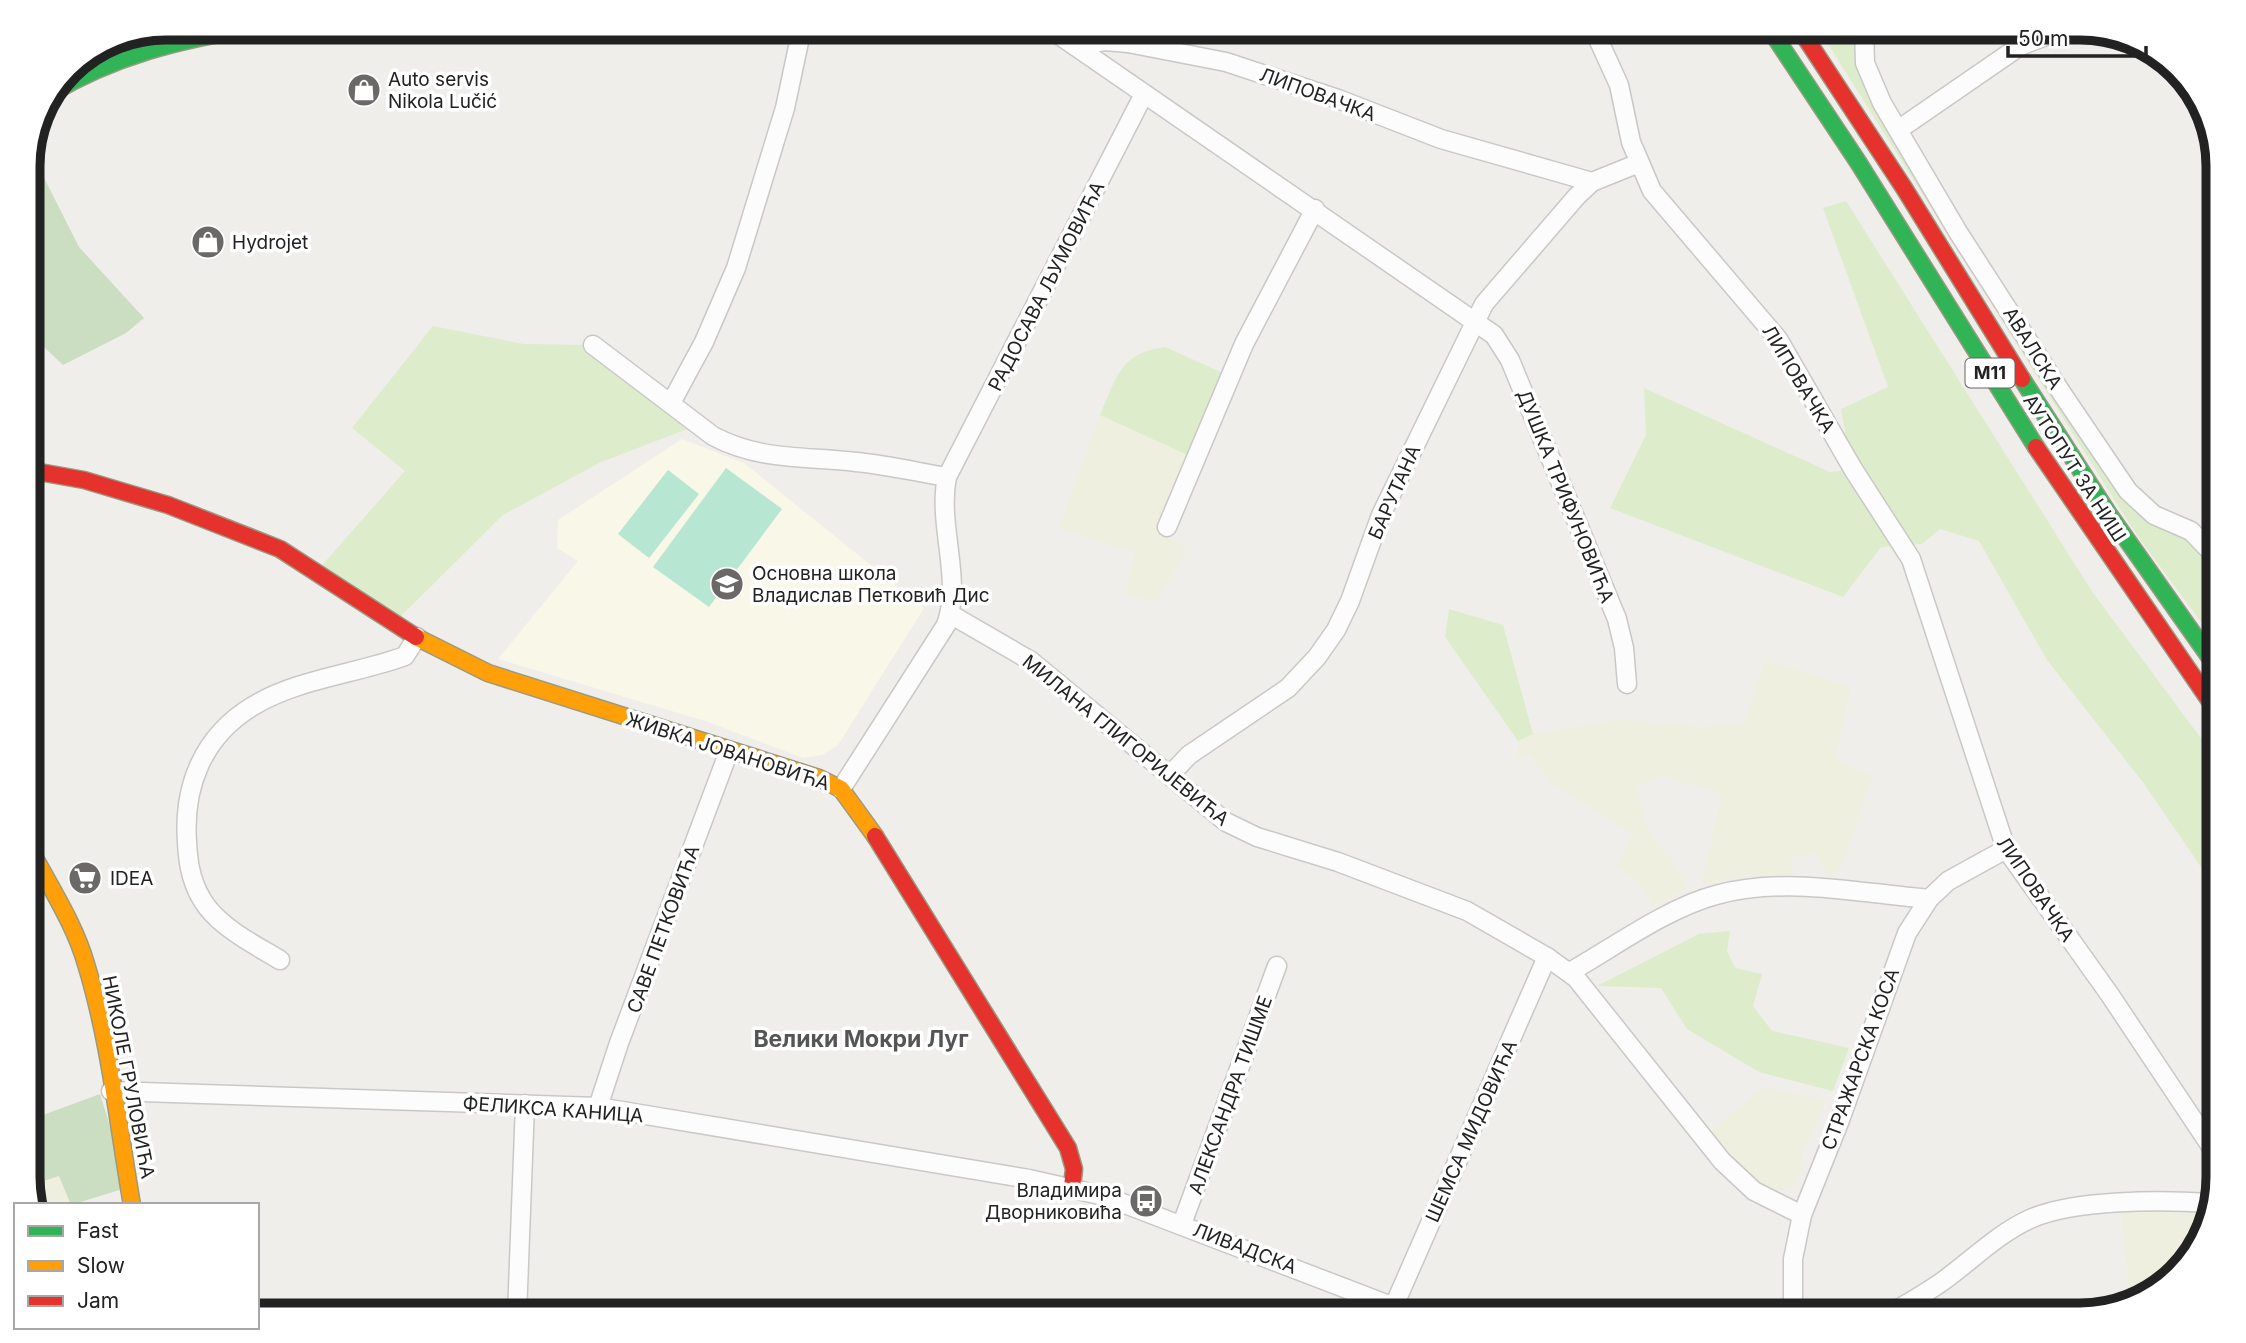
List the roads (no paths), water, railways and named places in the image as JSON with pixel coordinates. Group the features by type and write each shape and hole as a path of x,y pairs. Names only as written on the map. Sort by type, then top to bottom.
{"main road":[{"path":"82,73 166,45 192,40"},
{"name":"АУТОПУТ ЗА НИШ","path":"1777,40 1840,130 1998,387 2127,586 2206,696"},
{"name":"АУТОПУТ ЗА НИШ","path":"1807,40 1889,162 2129,542 2205,651"},
{"name":"ЖИВКА ЈОВАНОВИЋА","path":"41,473 108,486 248,535 317,571 417,637 464,663 514,683 819,778 841,789 866,821 1068,1148 1074,1169 1072,1187"},
{"name":"НИКОЛЕ ГРУЛОВИЋА","path":"41,870 74,932 86,963 99,1014 132,1203"}],"street":[{"path":"671,402 727,294 785,108 799,40"},
{"path":"1066,40 1075,46"},
{"name":"ЛИПОВАЧКА","path":"1598,40 1619,85 1639,163 1661,202 1778,339 1853,469 1911,559 2006,849 2110,995 2206,1139"},
{"name":"АВАЛСКА","path":"1864,40 1865,63 1882,103 1958,232 2128,491 2154,515 2191,531 2205,546"},
{"path":"1898,130 2028,40"},
{"name":"ЛИПОВАЧКА","path":"1075,46 1105,41 1128,43 1226,62 1338,99 1441,139 1592,182"},
{"name":"ДУШКА ТРИФУНОВИЋА","path":"1075,46 1494,335 1510,360 1601,578 1624,648 1627,684"},
{"name":"РАДОСАВА ЉУМОВИЋА","path":"841,789 941,636 950,614 945,498 947,478 1144,94"},
{"path":"1592,182 1639,163"},
{"name":"БАРУТАНА","path":"1170,775 1189,755 1288,688 1329,639 1350,601 1381,515 1484,304 1592,182"},
{"path":"1167,527 1244,344 1315,209"},
{"path":"593,345 713,436 735,447 765,456 858,462 947,478"},
{"name":"МИЛАНА ГЛИГОРИЈЕВИЋА","path":"950,614 1031,661 1226,822 1240,830 1440,898 1486,919 1570,972 1722,1161 1754,1191 1802,1215"},
{"path":"280,960 235,932 217,916 194,883 184,822 187,795 196,770 227,726 256,704 286,692 405,656 417,637"},
{"name":"САВЕ ПЕТКОВИЋА","path":"598,1107 729,751"},
{"name":"СТРАЖАРСКА КОСА","path":"1793,1303 1793,1259 1802,1215 1840,1120 1908,933 1930,899 1948,881 2006,849"},
{"path":"1570,972 1679,911 1716,895 1786,886 1930,899"},
{"name":"ШЕМСА МИДОВИЋА","path":"1395,1303 1548,957"},
{"name":"АЛЕКСАНДРА ТИШМЕ","path":"1182,1224 1277,966"},
{"name":"ФЕЛИКСА КАНИЦА","path":"111,1091 598,1107 1072,1187"},
{"path":"517,1303 525,1104"},
{"name":"ЛИВАДСКА","path":"1072,1187 1182,1224 1375,1303"},
{"path":"1907,1303 1942,1281 2001,1236 2031,1218 2083,1207 2146,1200 2203,1203"}],"place":[{"name":"Auto servis Nikola Lučić","path":"364,90"},
{"name":"Hydrojet","path":"208,242"},
{"name":"Основна школа Владислав Петковић Дис","path":"727,584"},
{"name":"IDEA","path":"85,878"},
{"name":"Владимира Дворниковића","path":"1146,1201"}],"district":[{"name":"Велики Мокри Луг","path":"861,1039"}]}
